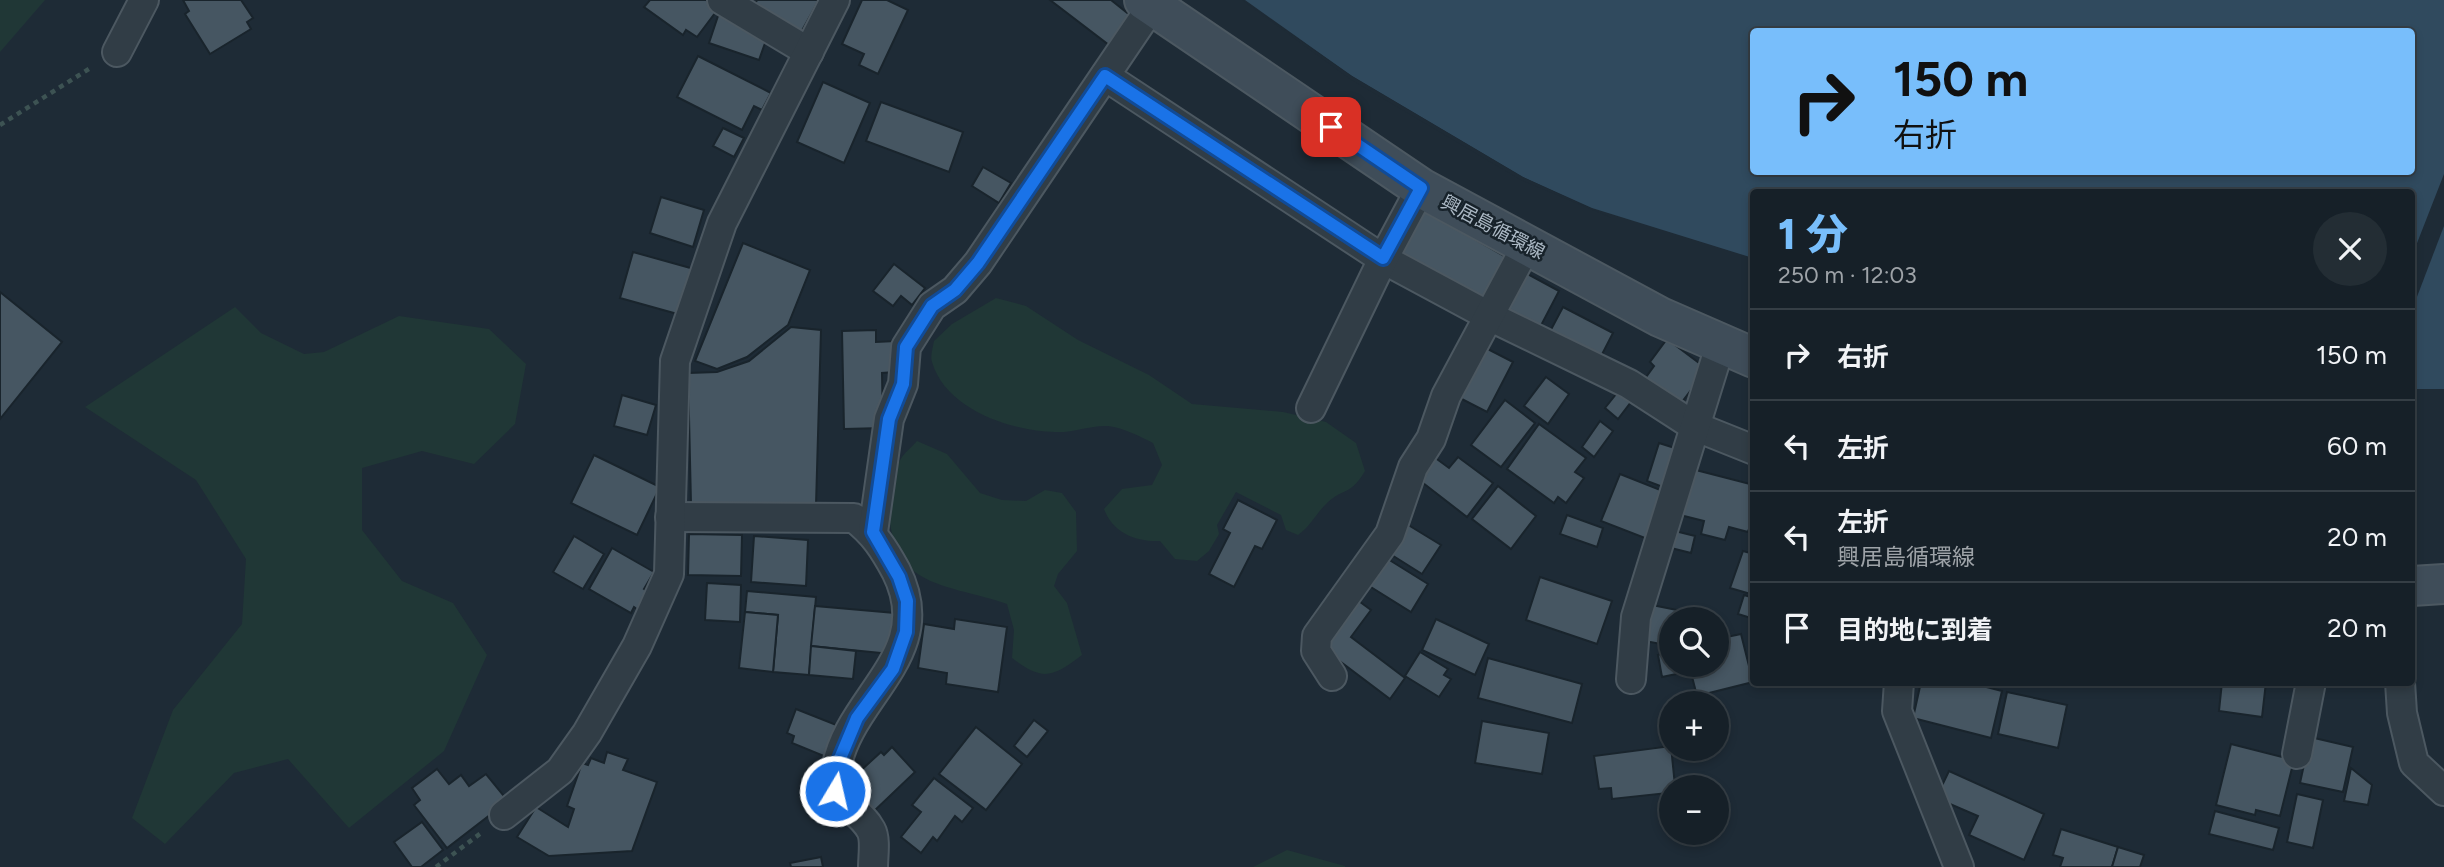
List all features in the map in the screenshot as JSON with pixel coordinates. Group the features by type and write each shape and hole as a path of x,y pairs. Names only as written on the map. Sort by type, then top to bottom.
{"main road":[{"name":"興居島循環線","path":"1148,3 1421,188 1660,317 1737,351"},
{"path":"2415,586 2444,584"}],"street":[{"path":"117,52 144,0"},
{"path":"722,0 809,52"},
{"path":"504,815 560,771 587,733 637,646 669,574 675,361 722,223 835,0"},
{"path":"873,532 889,419 903,384 906,347 932,306 955,290 978,263 1105,76 1148,3"},
{"path":"1105,76 1383,258 1489,316 1629,384 1694,426 1750,448"},
{"path":"1311,408 1383,258 1421,188"},
{"path":"1332,676 1315,652 1317,636 1390,534 1413,467 1431,439 1446,396 1527,245"},
{"path":"1631,679 1636,617 1694,426 1737,351"},
{"path":"670,517 854,518 873,532 899,577 907,601 906,632 893,669 857,718 836,768 835,791 842,802 861,816 873,832 873,867"},
{"path":"1899,686 1897,711 1959,867"},
{"path":"2297,754 2310,686"},
{"path":"2400,686 2402,713 2414,763 2444,791"}],"path":[{"path":"0,125 117,52"},
{"path":"436,867 504,815"}],"green space":[{"path":"0,0 45,0 0,52"},
{"path":"996,298 1026,306 1078,340 1149,375 1192,404 1283,412 1326,422 1356,443 1365,471 1351,488 1328,502 1298,535 1286,530 1281,515 1236,492 1217,525 1219,534 1209,551 1197,561 1175,559 1160,541 1134,538 1119,530 1104,509 1122,489 1152,485 1162,465 1153,443 1126,430 1108,426 1055,432 1038,431 1001,422 966,405 951,393 940,379 931,360 934,341 952,324"},
{"path":"235,307 261,333 304,354 324,352 399,316 489,329 526,364 515,424 474,464 422,451 362,468 362,530 402,581 453,603 487,655 444,751 349,828 288,759 234,773 165,844 132,818 173,710 242,624 246,559 196,480 85,407"},
{"path":"917,441 947,454 980,493 1002,500 1026,501 1045,490 1062,493 1076,512 1077,551 1058,574 1054,586 1067,603 1082,655 1055,672 1048,674 1032,671 1012,658 1014,630 1007,604 935,583 915,572 905,561 892,533 889,501 891,485 902,457"},
{"path":"1287,850 1345,866 1345,867 1253,867"}],"water":[{"path":"1245,0 2444,0 2444,174 2415,248 2415,189 1750,189 1750,257 1592,208 1523,177 1352,76"},
{"path":"2444,226 2444,389 2415,389 2415,302"}],"pier":[{"path":"1242,0 1352,76 1523,177 1612,218 1521,180 1350,79"}],"building":[{"path":"183,0 241,0 253,18 247,22 251,29 210,54 185,14 189,11"},
{"path":"650,0 706,0 718,9 697,37 686,30 683,35 644,7"},
{"path":"757,0 819,0 799,36 752,10"},
{"path":"862,0 887,0 908,10 878,74 859,65 864,54 842,44"},
{"path":"1050,0 1111,0 1131,16 1109,45"},
{"path":"722,4 769,32 759,60 709,43"},
{"path":"698,56 771,93 762,110 754,106 742,130 677,97"},
{"path":"823,82 870,103 844,163 797,142"},
{"path":"881,102 963,132 949,172 866,141"},
{"path":"723,128 744,138 734,157 713,146"},
{"path":"983,167 1011,183 999,203 972,186"},
{"path":"661,197 704,210 693,247 650,233"},
{"path":"1419,207 1511,260 1484,308 1391,256"},
{"path":"743,243 810,270 788,325 747,357 717,369 695,361"},
{"path":"633,252 694,269 681,315 620,298"},
{"path":"894,264 925,288 912,305 901,296 893,306 873,291"},
{"path":"1520,270 1559,291 1536,335 1496,314"},
{"path":"0,292 62,342 0,419"},
{"path":"1563,307 1613,333 1596,366 1546,339"},
{"path":"791,327 821,330 816,505 691,504 688,373 717,372 749,361"},
{"path":"876,330 876,342 896,341 896,372 882,373 883,428 844,429 842,331"},
{"path":"1667,339 1707,369 1675,411 1641,384 1654,366 1650,362"},
{"path":"1480,345 1513,362 1487,412 1454,395"},
{"path":"1546,377 1569,394 1548,424 1524,406"},
{"path":"1621,388 1634,398 1618,419 1605,408"},
{"path":"622,395 656,405 647,435 614,426"},
{"path":"1505,400 1535,423 1501,467 1471,445"},
{"path":"1600,421 1613,431 1594,457 1582,447"},
{"path":"1539,424 1586,458 1575,472 1584,478 1566,503 1558,497 1554,503 1507,469"},
{"path":"1659,443 1681,450 1668,489 1647,481"},
{"path":"1430,454 1449,468 1458,457 1493,483 1467,517 1414,476"},
{"path":"594,455 660,487 637,535 571,503"},
{"path":"1688,468 1750,484 1748,532 1729,527 1725,540 1701,534 1704,521 1676,514"},
{"path":"1620,474 1668,493 1650,540 1601,521"},
{"path":"1498,486 1536,516 1511,549 1472,519"},
{"path":"1238,500 1277,520 1262,549 1255,546 1234,587 1209,574 1230,533 1223,529"},
{"path":"1567,515 1603,528 1597,547 1560,534"},
{"path":"1405,523 1441,545 1422,574 1387,552"},
{"path":"1671,530 1695,536 1691,553 1667,547"},
{"path":"689,534 742,535 741,576 688,575"},
{"path":"574,536 604,554 583,589 553,572"},
{"path":"754,536 808,540 806,586 751,582"},
{"path":"612,548 654,572 644,589 652,594 642,613 634,607 631,613 589,589"},
{"path":"1743,551 1750,553 1750,594 1730,588"},
{"path":"1383,556 1428,584 1411,612 1366,584"},
{"path":"1540,577 1612,601 1597,644 1526,620"},
{"path":"707,583 741,585 740,622 705,620"},
{"path":"747,591 816,597 809,675 773,672 778,615 745,612"},
{"path":"1744,595 1750,597 1750,618 1738,614"},
{"path":"1352,596 1371,610 1351,637 1405,678 1390,699 1325,650"},
{"path":"1647,604 1662,607 1659,607 1659,644 1640,640"},
{"path":"815,606 895,613 891,654 811,646"},
{"path":"745,612 778,615 773,672 739,668"},
{"path":"955,619 1007,627 998,692 946,684 947,673 918,668 924,624 954,629"},
{"path":"1436,619 1489,644 1475,675 1422,650"},
{"path":"1741,634 1750,670 1750,683 1717,691 1696,691 1692,677 1729,677 1729,636"},
{"path":"811,646 856,651 853,679 809,675"},
{"path":"1420,652 1448,669 1444,675 1451,679 1439,697 1405,676"},
{"path":"1488,658 1582,684 1572,723 1478,698"},
{"path":"1920,686 1983,686 2002,691 1991,738 1913,718"},
{"path":"2222,686 2266,686 2262,717 2219,711"},
{"path":"2007,692 2067,705 2058,748 1998,734"},
{"path":"796,709 844,728 831,759 792,743 794,736 787,733"},
{"path":"1034,720 1048,731 1027,757 1014,746"},
{"path":"1482,721 1549,733 1542,774 1475,763"},
{"path":"976,727 1022,764 986,810 939,774"},
{"path":"2310,737 2353,747 2343,792 2300,783"},
{"path":"2231,744 2294,760 2280,816 2256,810 2255,815 2216,805"},
{"path":"892,747 915,772 872,813 845,785 881,752 884,755"},
{"path":"1659,748 1659,761 1672,761 1674,775 1659,775 1659,794 1612,799 1611,788 1599,789 1594,756"},
{"path":"607,752 628,759 623,770 657,782 632,851 549,856 517,837 536,807 568,827 574,809 567,806 582,763 588,765 591,758 604,763"},
{"path":"2351,768 2372,785 2368,805 2344,801"},
{"path":"437,769 449,784 461,775 469,786 486,774 508,801 447,848 414,805 420,800 412,788"},
{"path":"1949,771 2044,814 2024,860 1969,835 1978,816 1936,798"},
{"path":"934,778 973,808 962,822 955,816 937,841 933,837 921,853 901,837 921,812 912,805"},
{"path":"2297,794 2323,800 2313,848 2287,842"},
{"path":"2215,811 2279,828 2273,850 2209,834"},
{"path":"422,822 443,850 421,867 412,867 394,842"},
{"path":"2061,829 2118,847 2112,867 2060,867 2063,858 2053,855"},
{"path":"2118,847 2144,855 2140,867 2112,867"},
{"path":"821,857 823,867 791,867 790,863"}],"route":[{"path":"835,791 836,768 857,718 893,669 906,632 907,601 899,577 873,532 889,419 903,384 906,347 932,306 955,290 978,263 1105,76 1383,258 1421,188 1331,127"}]}
